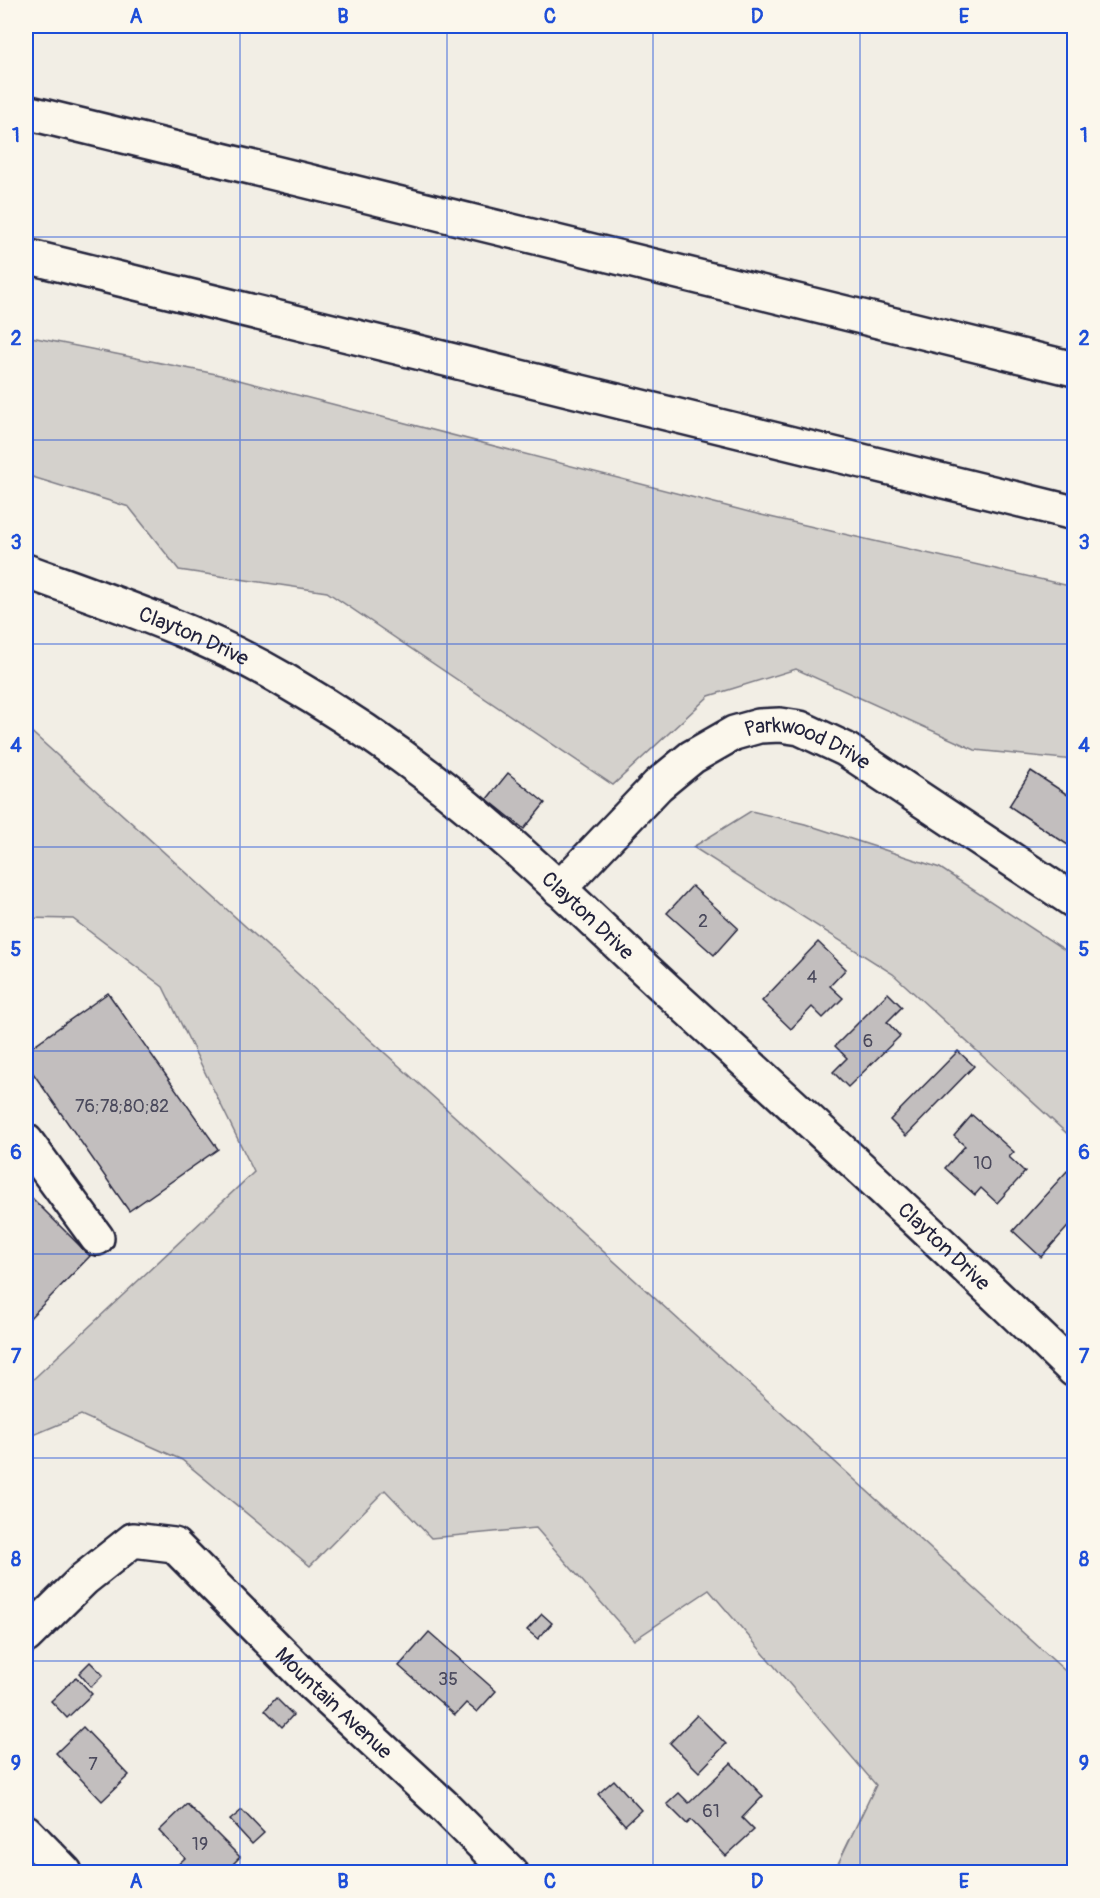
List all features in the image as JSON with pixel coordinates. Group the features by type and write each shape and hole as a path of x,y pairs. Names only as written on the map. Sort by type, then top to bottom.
{"main road":[{"path":"26,112 1074,369"},
{"path":"26,256 1074,513"},
{"name":"Clayton Drive","path":"26,572 185,632 239,656 282,679 366,732 433,780 487,824 559,889 1074,1370"},
{"name":"Parkwood Drive","path":"559,889 658,785 692,757 734,733 759,726 780,725 800,728 845,749 1074,901"},
{"path":"26,1141 98,1238"},
{"name":"Mountain Avenue","path":"26,1636 84,1579 133,1540 174,1545 309,1681 510,1872"},
{"path":"26,1832 65,1872"}],"shaded area":[{"path":"26,336 216,374 757,514 1074,587 1074,760 975,750 796,669 709,696 613,785 327,592 179,570 129,507 26,475"},
{"path":"26,727 1074,1679 1074,1872 834,1872 876,1785 709,1590 634,1640 536,1528 431,1538 385,1490 310,1566 182,1460 81,1415 26,1438 26,1386 254,1172 163,987 73,919 26,918"},
{"path":"751,811 805,824 940,868 1074,956 1074,1140 893,974 693,847"}],"building":[{"path":"1031,771 1074,799 1074,849 1009,806"},
{"path":"508,773 545,803 524,829 487,799"},
{"path":"692,886 738,928 714,955 667,913"},
{"path":"818,942 846,969 830,986 843,998 823,1018 812,1007 791,1029 762,1001"},
{"path":"108,993 218,1149 129,1211 26,1063 26,1051"},
{"path":"888,993 902,1007 887,1022 900,1036 848,1087 833,1072 847,1058 835,1046"},
{"path":"958,1051 974,1066 906,1136 890,1120"},
{"path":"972,1115 1014,1152 1009,1157 1025,1172 997,1203 981,1188 975,1195 945,1168 965,1146 954,1136"},
{"path":"1067,1171 1074,1178 1074,1195 1071,1198 1074,1201 1074,1220 1041,1257 1013,1231"},
{"path":"26,1192 90,1256 26,1322"},
{"path":"542,1614 552,1623 538,1639 527,1630"},
{"path":"429,1632 496,1691 477,1712 466,1703 455,1715 399,1666"},
{"path":"90,1662 103,1675 91,1687 79,1673"},
{"path":"76,1677 92,1694 67,1718 51,1701"},
{"path":"276,1698 293,1715 282,1727 265,1710"},
{"path":"697,1715 726,1744 699,1772 670,1743"},
{"path":"83,1727 129,1775 102,1801 56,1753"},
{"path":"731,1763 763,1796 742,1818 754,1830 726,1856 691,1820 687,1824 667,1804 679,1793 689,1803"},
{"path":"614,1780 641,1810 625,1825 598,1794"},
{"path":"187,1804 240,1857 225,1872 176,1872 173,1869 185,1858 159,1831"},
{"path":"242,1810 264,1833 252,1844 230,1820"}]}
